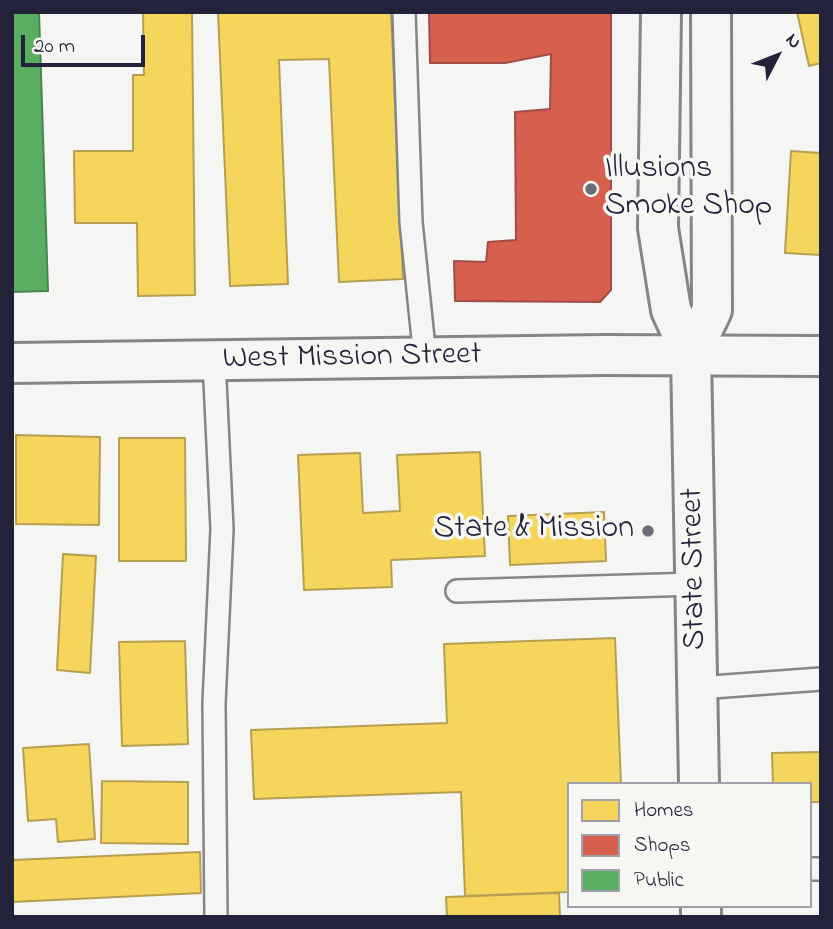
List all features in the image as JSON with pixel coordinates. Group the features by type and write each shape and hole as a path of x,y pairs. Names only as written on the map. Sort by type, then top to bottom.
{"main road":[{"name":"State Street","path":"661,12 659,228 671,310 691,354 699,782"},
{"name":"State Street","path":"691,354 712,310 711,12"},
{"name":"West Mission Street","path":"12,363 691,354 821,356"}],"lane":[{"path":"404,12 411,222 425,358"},
{"path":"214,360 222,529 214,704 216,917"},
{"path":"457,591 696,584"},
{"path":"698,688 821,679"}],"building: Homes":[{"path":"143,12 192,12 195,295 138,296 137,223 75,223 74,151 133,151 133,75 144,75"},
{"path":"218,12 391,12 403,279 339,282 329,59 279,60 288,284 230,286"},
{"path":"797,12 821,12 821,63 809,66"},
{"path":"791,151 821,153 821,255 785,253"},
{"path":"16,435 100,437 99,525 16,524"},
{"path":"119,438 185,438 186,561 119,561"},
{"path":"480,452 485,556 391,560 392,587 304,590 298,455 360,453 363,513 400,511 397,455"},
{"path":"604,512 606,561 510,565 508,516"},
{"path":"63,554 96,556 90,673 57,670"},
{"path":"615,638 621,782 567,782 567,892 465,896 461,792 254,799 251,730 447,723 444,644"},
{"path":"185,641 188,744 122,746 119,642"},
{"path":"89,744 95,839 58,842 56,819 28,821 23,748"},
{"path":"821,752 821,802 812,802 812,782 773,782 772,753"},
{"path":"102,781 188,782 188,844 101,843"},
{"path":"200,852 201,893 12,902 12,860"},
{"path":"559,893 560,917 447,917 446,897"}],"building: Shops":[{"path":"429,12 611,12 611,290 600,302 455,301 454,261 486,262 488,242 516,240 515,112 550,109 551,54 505,63 430,63"}],"building: Public":[{"path":"12,12 39,12 48,291 12,292"}],"place":[{"name":"Illusions Smoke Shop","path":"591,189"},
{"name":"State & Mission","path":"648,531"}]}
